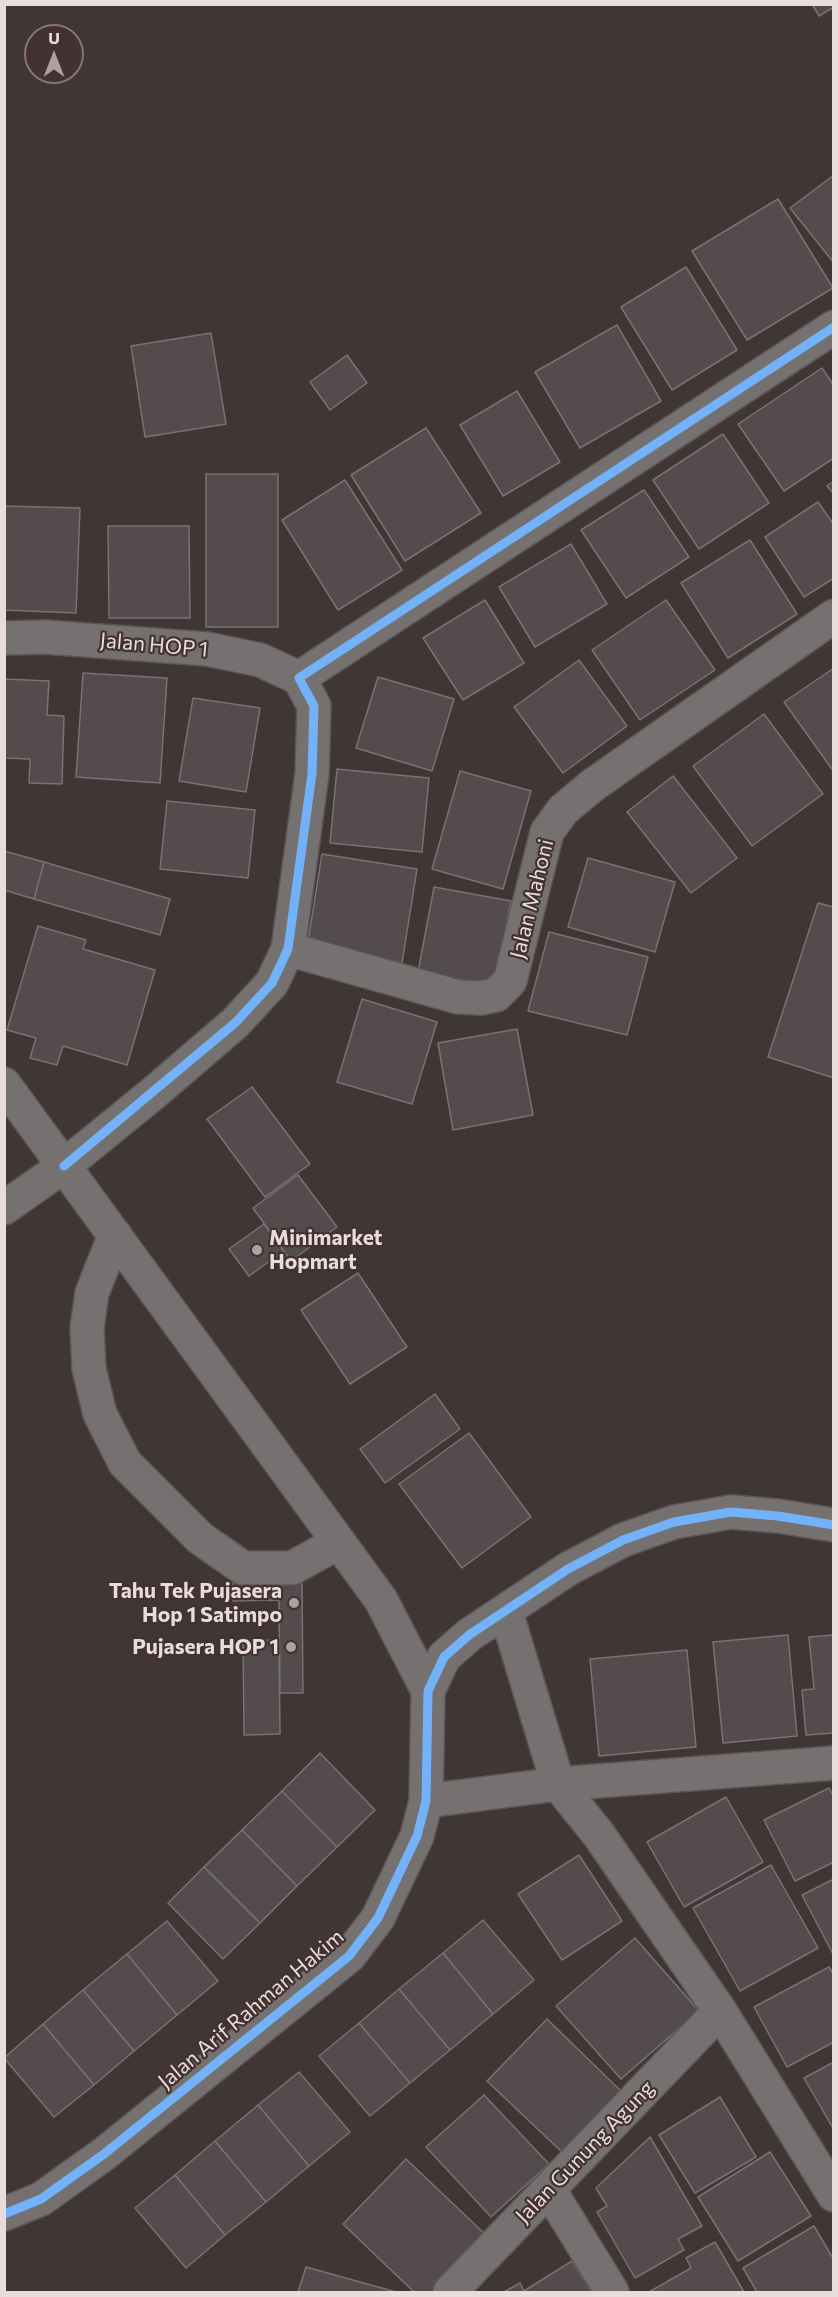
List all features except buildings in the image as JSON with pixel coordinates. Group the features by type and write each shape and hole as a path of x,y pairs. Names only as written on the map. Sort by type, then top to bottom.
{"street":[{"path":"4,1208 64,1166 235,1023 272,982 288,949 312,762 314,706 298,678 834,327"},
{"name":"Jalan Mahoni","path":"288,949 458,997 480,998 496,995 510,981 547,832 563,810 593,785 834,616"},
{"name":"Jalan HOP 1","path":"4,638 45,637 207,649 260,660 298,678"},
{"path":"4,1084 381,1600 428,1691"},
{"path":"116,1235 92,1293 87,1328 89,1369 100,1414 125,1463 200,1538 243,1568 292,1568 339,1542"},
{"path":"428,1691 444,1657 469,1635 568,1569 623,1540 674,1522 731,1512 778,1516 834,1525"},
{"path":"506,1611 558,1784 599,1835 720,2011 834,2195"},
{"name":"Jalan Arif Rahman Hakim","path":"4,2214 41,2199 104,2154 349,1956 378,1918 417,1836 426,1801 428,1691"},
{"path":"426,1801 558,1784 834,1763"},
{"name":"Jalan Gunung Agung","path":"450,2292 550,2191 720,2011"},
{"path":"550,2191 612,2292"}],"cycle path":[{"path":"64,1166 235,1023 272,983 288,949 312,774 314,706 299,678 834,327"},
{"path":"4,2214 41,2199 104,2154 349,1956 378,1918 417,1836 426,1801 428,1691 444,1657 469,1635 568,1569 623,1540 674,1522 731,1512 778,1516 834,1525"}],"place":[{"name":"Minimarket Hopmart","path":"257,1250"},
{"name":"Tahu Tek Pujasera Hop 1 Satimpo","path":"294,1603"},
{"name":"Pujasera HOP 1","path":"291,1647"}]}
